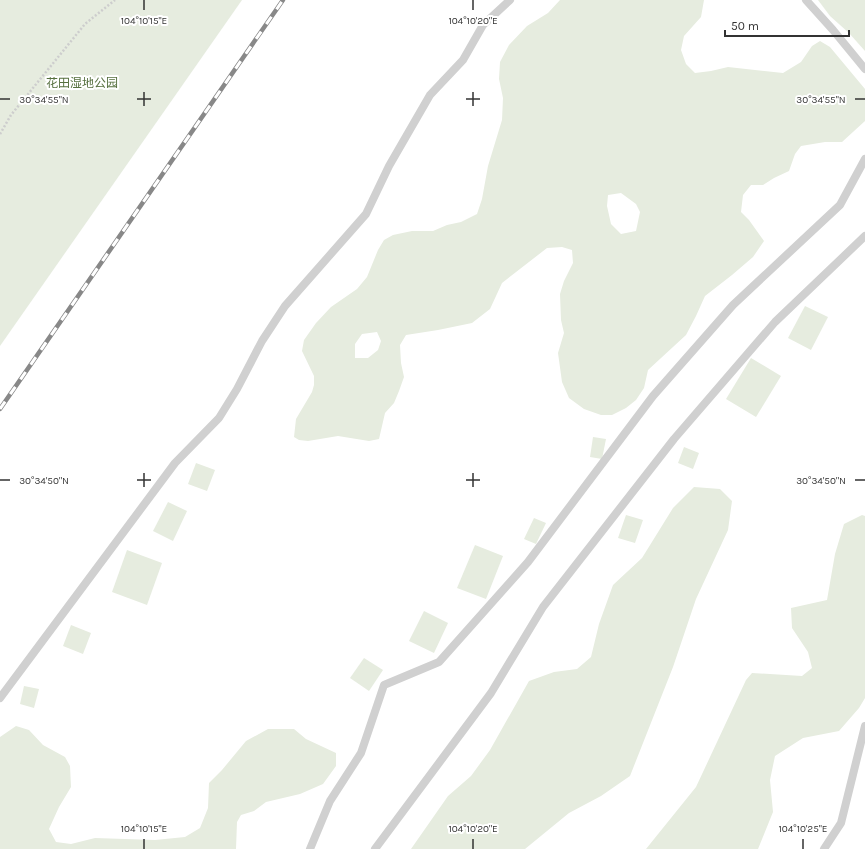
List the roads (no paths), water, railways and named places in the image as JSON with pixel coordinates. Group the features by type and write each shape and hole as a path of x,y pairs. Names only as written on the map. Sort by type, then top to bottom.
{"lane":[{"path":"0,698 175,463 219,418 237,389 262,341 285,306 366,214 389,166 430,95 463,60 483,25 510,0"},
{"path":"806,0 865,69"},
{"path":"310,849 330,801 361,753 384,685 438,662 528,562 653,396 733,305 840,205 865,159"},
{"path":"375,849 491,693 543,607 674,439 775,322 865,236"},
{"path":"824,849 841,823 865,726"}],"railway":[{"path":"0,409 283,0"}],"park label":[{"name":"花田湿地公园","path":"82,83"}]}
